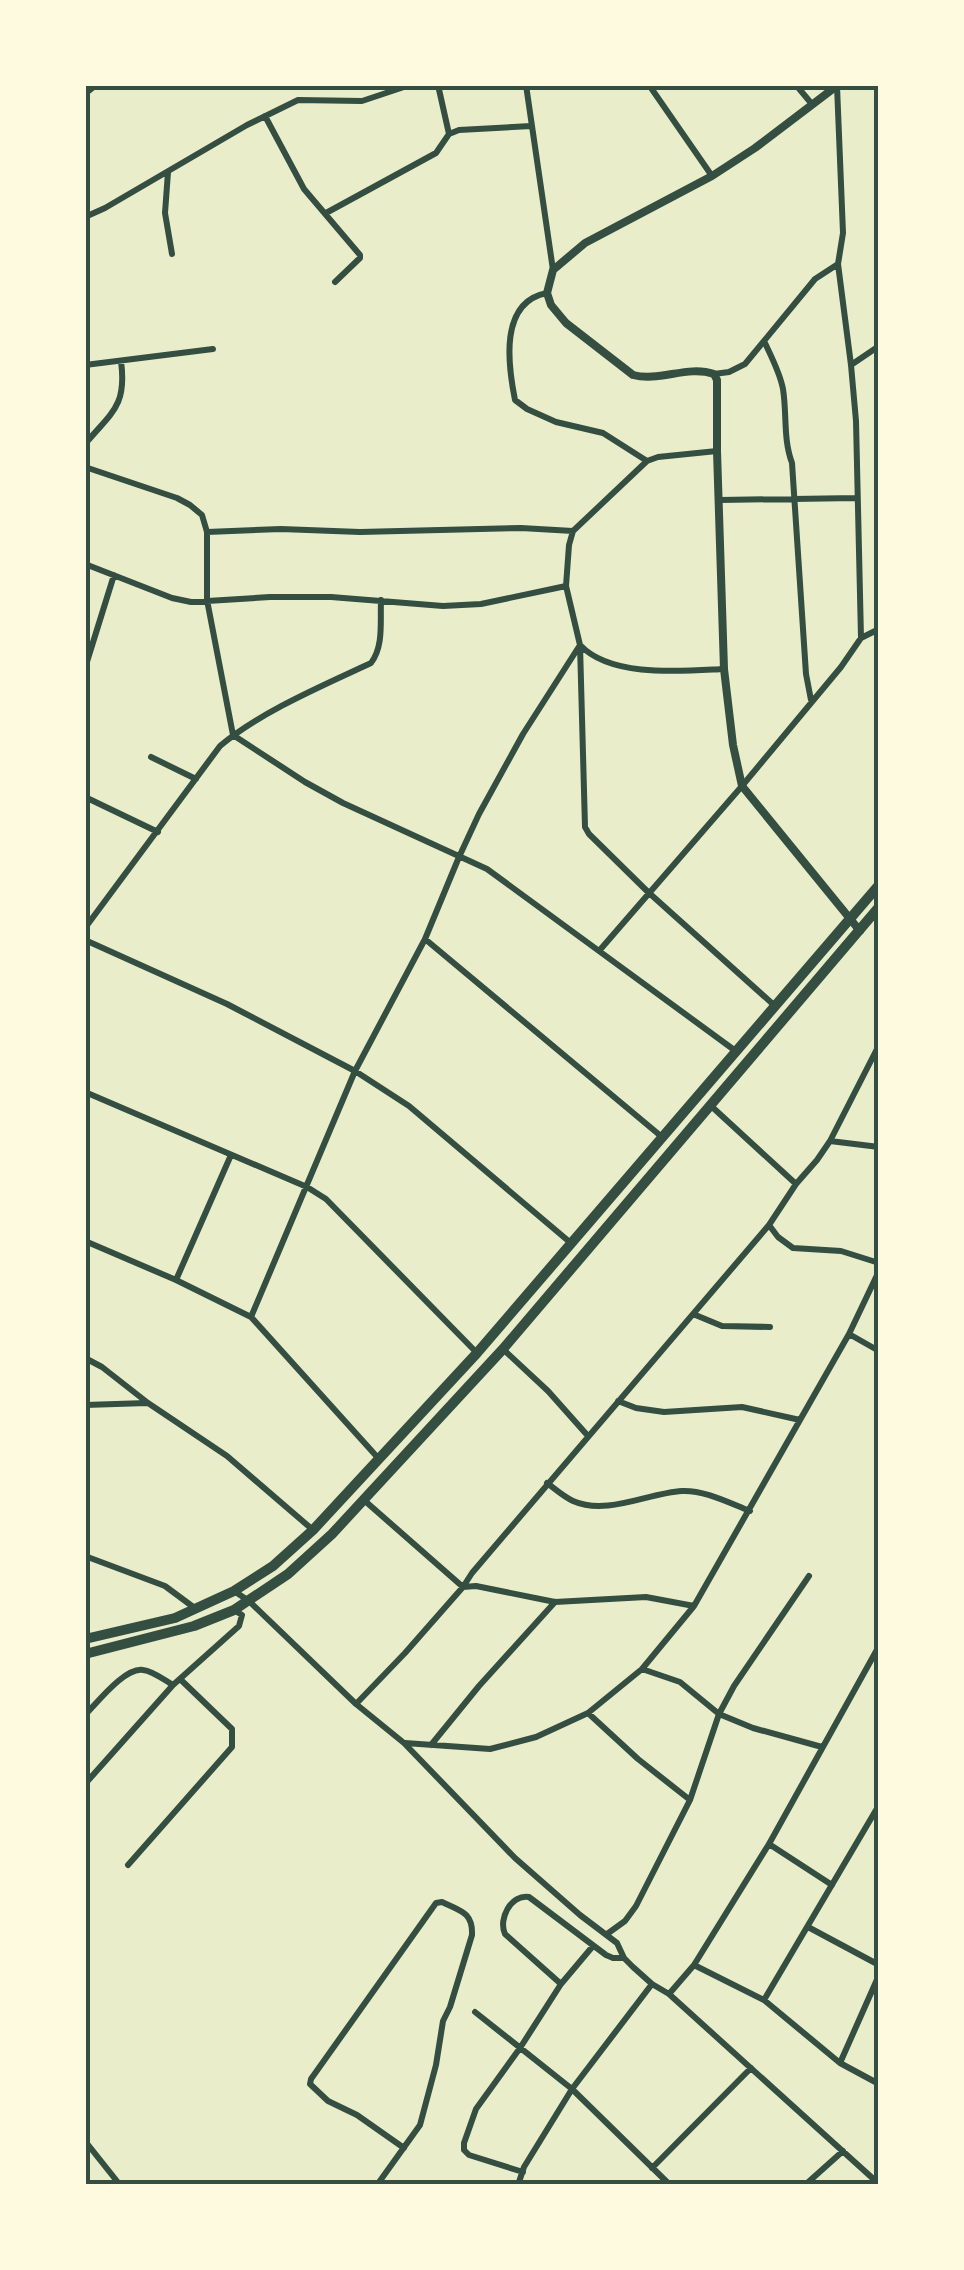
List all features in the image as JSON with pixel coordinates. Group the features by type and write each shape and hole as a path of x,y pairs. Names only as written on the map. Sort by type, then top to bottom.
{"main road":[{"path":"85,1639 175,1618 234,1591 274,1566 313,1530 477,1353 879,885"},
{"path":"85,1654 194,1626 234,1610 288,1574 365,1501 503,1349 879,907"}],"street":[{"path":"85,94 96,85"},
{"path":"374,85 381,96"},
{"path":"85,217 298,100 362,100 410,85"},
{"path":"438,85 449,134"},
{"path":"526,85 553,270 548,293 551,305 566,324 634,376 704,371 714,374 730,372 745,364 815,280 838,264"},
{"path":"649,85 712,176"},
{"path":"796,85 812,103"},
{"path":"553,270 586,243 712,176 838,85"},
{"path":"838,85 843,233 838,264 856,421 861,638"},
{"path":"265,116 304,188 360,254 356,263 335,282"},
{"path":"326,214 436,153 449,134 459,130 531,126"},
{"path":"168,171 165,213 172,254"},
{"path":"548,293 536,295 516,316 509,363 514,400 556,422 603,433 647,461"},
{"path":"765,343 783,392 811,701"},
{"path":"852,366 879,346"},
{"path":"85,365 213,349"},
{"path":"85,444 118,404 123,392 121,361"},
{"path":"714,374 724,670 742,786 860,931"},
{"path":"717,451 647,461 573,531 566,586 580,646 586,827 648,892 776,1006"},
{"path":"85,467 177,498 202,515 207,532 207,600 233,735 330,796 488,869 737,1052"},
{"path":"720,500 856,498"},
{"path":"207,532 521,528 573,531"},
{"path":"85,564 192,602 286,597 442,606 481,604 566,586"},
{"path":"85,668 114,575"},
{"path":"85,928 220,746 312,691 371,663 379,646 381,600"},
{"path":"599,951 742,786 861,638 879,629"},
{"path":"580,646 590,656 628,668 724,670"},
{"path":"251,1317 355,1071 426,939 459,857 523,734 580,646"},
{"path":"151,758 196,779"},
{"path":"85,797 158,832"},
{"path":"426,939 662,1138"},
{"path":"85,940 226,1004 355,1071 410,1106 572,1244"},
{"path":"356,1704 464,1587 547,1483 769,1225 830,1141 879,1046"},
{"path":"85,1092 326,1199 477,1353"},
{"path":"710,1105 796,1184"},
{"path":"830,1141 879,1147"},
{"path":"176,1280 231,1155"},
{"path":"769,1225 793,1248 841,1252 879,1263"},
{"path":"85,1240 251,1317 380,1460"},
{"path":"404,1743 490,1749 536,1737 588,1713 642,1670 694,1606 849,1334 879,1271"},
{"path":"693,1314 722,1326 770,1327"},
{"path":"849,1334 879,1350"},
{"path":"503,1349 588,1436"},
{"path":"85,1358 227,1456 313,1530"},
{"path":"618,1401 664,1412 742,1407 800,1420"},
{"path":"85,1405 148,1403"},
{"path":"547,1483 574,1501 594,1505 684,1491 709,1495 750,1511"},
{"path":"365,1501 464,1587 555,1602 646,1597 694,1606"},
{"path":"87,1559 165,1586 196,1609"},
{"path":"607,1934 625,1921 636,1906 690,1800 719,1714 734,1686 810,1576"},
{"path":"234,1591 404,1743 516,1858 617,1943 624,1958 652,1984 668,1994 879,2184"},
{"path":"430,1746 555,1602"},
{"path":"85,1784 176,1682 239,1626 242,1616 234,1610"},
{"path":"668,1994 694,1965 769,1844 879,1646"},
{"path":"85,1715 127,1674 147,1670 176,1682 232,1729 232,1747 128,1865"},
{"path":"642,1670 680,1682 719,1714 822,1748"},
{"path":"588,1713 690,1800"},
{"path":"764,2000 879,1805"},
{"path":"769,1844 832,1885"},
{"path":"561,1984 502,1928 501,1923 520,1896 529,1897 612,1958 624,1958"},
{"path":"377,2185 404,2148 420,2125 436,2065 442,2021 472,1934 468,1915 442,1902 436,1903 310,2084 328,2101 404,2148"},
{"path":"808,1927 879,1965"},
{"path":"522,2172 469,2155 464,2143 476,2109 561,1984 594,1946"},
{"path":"694,1965 764,2000 840,2063 879,2084"},
{"path":"840,2063 879,1975"},
{"path":"518,2185 572,2089 652,1984"},
{"path":"475,2012 572,2089 670,2185"},
{"path":"652,2168 751,2068"},
{"path":"85,2141 120,2185"},
{"path":"804,2185 843,2151"}]}
